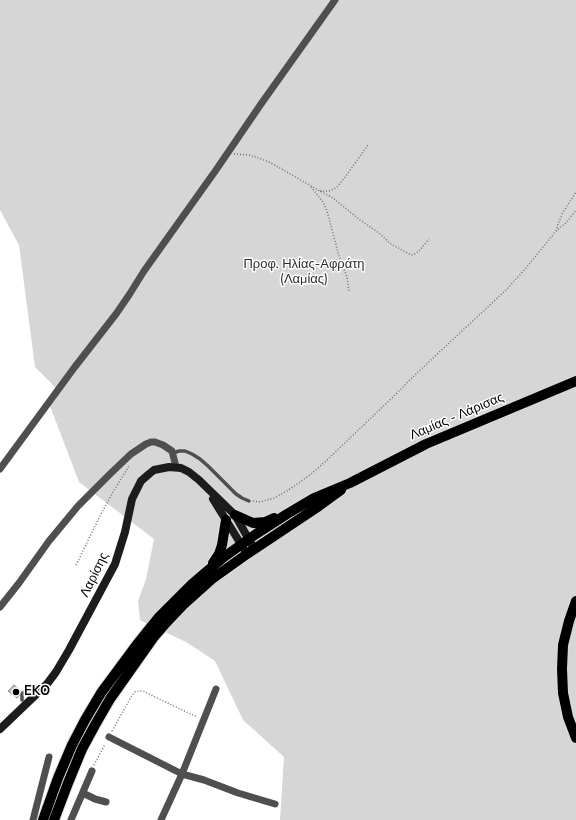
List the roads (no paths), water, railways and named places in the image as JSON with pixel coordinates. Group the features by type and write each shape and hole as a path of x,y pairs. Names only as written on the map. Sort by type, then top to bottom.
{"main road":[{"name":"Λαμίας - Λάρισας","path":"287,514 314,498 350,483 426,444 576,381"},
{"name":"Λαρίσης","path":"0,728 47,684 69,650 115,564 125,532 132,499 141,481 154,470 169,466 176,467"},
{"path":"176,467 184,469 199,480 235,515 248,547"},
{"name":"Λαμίας - Λάρισας","path":"248,547 319,506 350,483"},
{"path":"208,489 226,520 248,547"},
{"path":"235,515 240,516 249,522 256,523 265,522 287,514"},
{"path":"54,820 68,782 88,737 110,698 153,638 183,605 287,514"},
{"path":"43,820 72,745 101,693 158,618 215,562 221,550 226,520"},
{"path":"206,572 248,547"},
{"path":"576,601 563,645 562,669 563,693 568,717 576,738"}],"street":[{"path":"0,469 74,368 116,314 144,271 335,0"},
{"path":"0,607 49,541 78,506 124,460 151,442 156,442 164,444 172,451 176,467"},
{"path":"161,820 182,774 216,690"},
{"path":"108,737 182,774 276,804"},
{"path":"33,820 49,757"},
{"path":"71,820 92,771"},
{"path":"83,793 106,802"}],"lane":[{"path":"173,454 179,451 185,451 192,454 200,459 236,494 249,501"},
{"path":"22,700 22,694 28,689 35,689"}],"place":[{"name":"EKO","path":"16,692"}],"park label":[{"name":"Προφ. Ηλίας-Αφράτη (Λαμίας)","path":"304,272"}]}
